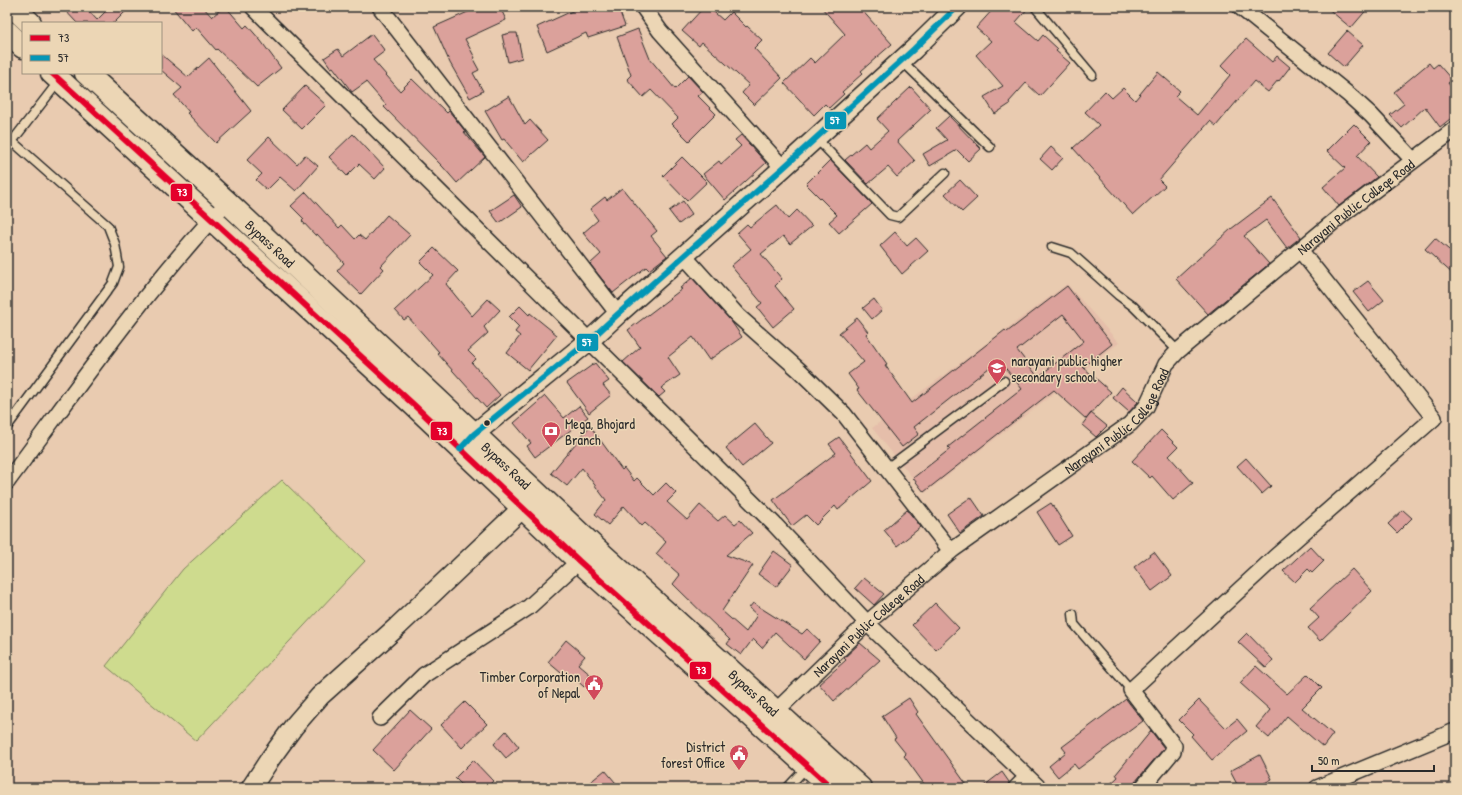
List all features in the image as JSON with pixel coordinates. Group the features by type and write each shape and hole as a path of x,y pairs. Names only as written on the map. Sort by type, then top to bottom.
{"highway":[{"path":"12,7 29,22"},
{"path":"7,32 22,46"},
{"name":"Bypass Road","path":"87,74 227,202 467,441 530,500 593,546 860,788"},
{"name":"Bypass Road","path":"56,77 211,220 467,441"},
{"name":"Bypass Road","path":"530,500 579,561 832,788"}],"street":[{"path":"253,7 775,525 867,623 1039,788"},
{"path":"380,7 618,314"},
{"path":"643,7 660,31 784,168"},
{"path":"467,441 590,340 784,168 957,7"},
{"path":"1240,7 1349,95 1371,115 1413,160"},
{"name":"Narayani Public College Road","path":"776,711 867,623 951,551 1130,424 1146,407 1166,364 1178,351 1343,214 1455,129"},
{"path":"7,482 143,300 227,202"},
{"path":"1142,788 1173,750 1174,746 1131,690 1274,558 1434,418 1300,250"},
{"path":"684,256 738,316 822,392 844,414 951,551"},
{"path":"252,788 294,726 320,696 397,627 530,500"},
{"path":"380,718 424,675 451,656 529,608 579,561"},
{"path":"1317,788 1455,731"},
{"path":"1016,788 1027,777"}],"lane":[{"path":"1035,7 1092,75"},
{"path":"901,60 990,147"},
{"path":"7,427 113,284 119,267 115,244 108,226 9,143 56,77"},
{"path":"815,138 890,215 898,217 945,173"},
{"path":"1052,247 1072,253 1118,295 1133,306 1178,351"},
{"path":"887,468 1004,381"},
{"path":"1073,614 1074,624 1131,690"},
{"path":"787,788 808,766"}],"shaded area":[{"name":"narayani public higher secondary school","path":"1067,284 1119,343 925,493 872,428"}],"green space":[{"path":"282,480 365,561 196,741 106,666 183,569"}],"building":[{"path":"62,7 85,7 97,20 110,7 130,7 115,22 76,22"},
{"path":"172,7 203,7 212,17 223,7 226,7 244,28 247,25 281,68 257,87 217,49 216,50 196,27 192,31"},
{"path":"479,7 500,7 506,20 465,39 475,58 473,59 479,70 473,73 483,91 470,98 450,63 434,27"},
{"path":"581,7 618,7 625,26 588,38 586,33 547,51 537,27"},
{"path":"704,7 708,7 723,20 731,12 746,27 747,26 762,40 754,48 782,78 754,105 742,93 749,85 702,42 699,46 682,31"},
{"path":"821,7 859,7 892,44 861,71 863,73 842,92 844,94 829,108 825,104 814,115 784,83 810,58 815,63 845,34"},
{"path":"995,7 1029,7 1016,22 1038,41 1043,35 1058,49 1056,51 1070,63 1040,96 1026,83 1009,102 1010,104 995,114 984,97 1003,86 976,55 991,41 976,28"},
{"path":"1326,7 1369,7 1351,28"},
{"path":"638,29 650,59 675,89 688,76 703,92 698,96 716,114 689,141 672,124 678,118 651,90 643,97 627,79 631,75 617,37"},
{"path":"1347,31 1363,45 1344,67 1328,53"},
{"path":"517,33 522,58 508,62 502,35"},
{"path":"372,34 385,51 373,60 400,91 412,79 447,113 449,111 485,157 457,183 384,107 386,105 366,82 352,92 333,67 331,68 324,58 338,49 343,56"},
{"path":"1246,39 1272,62 1277,56 1290,67 1268,92 1254,81 1216,126 1210,121 1159,180 1165,186 1133,215 1073,148 1099,125 1085,112 1105,91 1112,98 1123,88 1135,100 1158,72 1180,91 1175,96 1197,115 1230,75 1221,66"},
{"path":"162,55 188,77 209,58 251,111 216,143 187,113 189,112 174,95 182,88 162,71"},
{"path":"1429,63 1433,68 1438,64 1452,80 1448,83 1455,92 1455,115 1440,127 1425,107 1402,128 1390,115 1404,104 1394,92"},
{"path":"305,86 326,105 302,129 282,110"},
{"path":"911,87 931,109 897,141 915,161 897,177 888,167 868,184 845,160 865,143 869,148 888,131 877,119"},
{"path":"509,96 525,125 530,120 548,140 523,162 504,139 502,140 485,111"},
{"path":"949,116 981,149 968,161 957,150 930,166 923,154 947,140 936,128"},
{"path":"1354,124 1371,141 1357,156 1377,177 1339,206 1323,187 1345,168 1327,151"},
{"path":"353,134 385,168 375,179 359,164 347,176 329,157"},
{"path":"741,135 766,163 725,200 703,174 719,161 721,164 741,146 735,140"},
{"path":"269,137 297,164 305,155 318,166 296,191 280,177 267,190 256,180 262,174 247,160"},
{"path":"1051,147 1063,158 1052,170 1040,159"},
{"path":"682,157 707,182 687,201 663,176"},
{"path":"830,160 872,204 839,233 829,222 837,215 806,184"},
{"path":"960,180 977,198 962,212 945,194"},
{"path":"622,188 657,231 651,236 667,256 649,270 646,267 613,293 590,264 601,254 583,233 598,220 590,209 605,197 607,200"},
{"path":"306,192 339,228 342,225 355,239 359,235 365,240 387,215 410,235 381,266 384,269 361,294 337,271 344,263 317,234 316,236 302,221 304,219 291,206"},
{"path":"514,195 522,207 499,223 490,211"},
{"path":"1272,198 1301,237 1287,248 1266,220 1244,236 1269,264 1208,314 1176,279 1231,229"},
{"path":"683,201 692,214 679,224 669,211"},
{"path":"777,205 788,219 797,210 812,226 790,244 783,236 761,254 782,279 775,286 794,309 773,327 757,307 762,303 731,266 751,249 737,233 747,224 750,227"},
{"path":"895,232 907,246 916,238 928,251 902,274 880,246"},
{"path":"1435,238 1455,255 1455,276 1425,249"},
{"path":"434,248 458,271 446,284 472,316 488,299 500,310 484,327 488,333 468,351 476,359 472,363 500,395 486,408 437,353 439,352 408,317 404,320 395,310 433,275 420,262"},
{"path":"692,278 731,321 742,337 709,360 693,337 668,357 680,375 661,388 665,392 659,397 623,362 640,347 628,330 682,289 680,288"},
{"path":"1368,281 1384,300 1369,312 1353,292"},
{"path":"1067,286 1112,344 1083,367 1111,392 1086,419 1054,390 924,492 913,478 950,449 948,447 1022,389 999,360 914,427 919,434 902,447 857,390 859,389 848,374 864,362 839,333 857,318 868,332 866,334 887,364 885,365 912,403 1005,330 1007,332","holes":["1063,314 1084,341 1038,377 1017,350"]},
{"path":"874,299 882,310 872,319 863,308"},
{"path":"520,306 529,315 530,313 557,335 528,370 507,353 520,336 515,332 519,327 509,317"},
{"path":"595,363 609,381 603,385 611,395 589,413 567,383"},
{"path":"1122,387 1138,402 1129,412 1113,398"},
{"path":"545,396 564,418 579,406 588,417 535,457 527,446 531,443 514,423"},
{"path":"1091,413 1107,426 1096,437 1082,425"},
{"path":"755,424 771,443 742,467 726,448"},
{"path":"590,426 622,470 624,468 634,481 637,478 654,495 666,483 676,493 667,502 687,520 700,505 718,521 725,515 735,524 740,520 752,533 726,555 753,565 722,611 746,632 757,615 749,608 753,603 802,634 807,629 820,641 804,659 775,632 762,648 753,639 741,655 727,644 730,640 673,584 680,575 656,554 666,542 645,523 642,526 624,506 608,525 595,514 606,500 582,468 567,486 551,473"},
{"path":"1161,430 1178,447 1169,456 1193,483 1173,500 1152,476 1150,478 1132,461"},
{"path":"839,437 872,481 838,510 835,506 816,525 806,515 792,526 773,500 836,453 829,444"},
{"path":"1246,458 1271,486 1262,494 1237,466"},
{"path":"971,497 984,516 960,533 947,514"},
{"path":"1051,503 1072,536 1058,545 1037,512"},
{"path":"907,510 921,527 897,546 884,530"},
{"path":"1403,510 1412,518 1397,533 1388,524"},
{"path":"1310,546 1324,561 1312,573 1308,569 1295,582 1283,571"},
{"path":"774,551 793,565 776,587 758,574"},
{"path":"1154,552 1172,576 1152,591 1134,567"},
{"path":"1352,569 1372,591 1320,641 1308,628 1319,618 1310,608"},
{"path":"864,578 884,594 874,605 855,588"},
{"path":"935,603 959,628 936,650 912,625"},
{"path":"1247,633 1273,660 1266,668 1238,642"},
{"path":"566,640 585,656 578,664 593,677 584,687 570,674 567,678 548,662"},
{"path":"860,643 880,660 834,701 819,684 846,660 844,658"},
{"path":"1256,666 1287,694 1308,674 1322,688 1302,708 1333,734 1323,747 1287,716 1269,738 1256,727 1270,710 1240,683"},
{"path":"909,698 918,712 916,714 969,788 927,788 904,756 906,754 894,739 896,738 882,716"},
{"path":"1126,699 1143,721 1078,769 1074,764 1058,777 1049,766 1066,752 1062,747"},
{"path":"1199,700 1226,728 1237,719 1247,731 1212,760 1191,736 1193,734 1179,720"},
{"path":"465,702 487,724 462,748 441,725"},
{"path":"410,710 431,729 394,770 373,750"},
{"path":"506,731 519,747 506,758 494,744"},
{"path":"1151,731 1164,748 1135,782 1133,788 1106,788 1118,777 1116,774"},
{"path":"1260,755 1272,779 1255,788 1239,788 1230,771"},
{"path":"473,760 493,781 486,788 465,788 455,778"},
{"path":"605,770 620,788 583,788"},
{"path":"1002,772 1009,782 1007,788 981,788"}],"transit line":[{"name":"57","path":"460,449 474,434 590,340 783,168 914,49 957,7"},
{"name":"73","path":"53,74 414,405 579,561 832,788"}],"place":[{"name":"narayani public higher secondary school","path":"997,385"},
{"name":"Mega, Bhojard Branch","path":"551,448"},
{"name":"Timber Corporation of Nepal","path":"594,701"},
{"name":"District forest Office","path":"739,771"}]}
